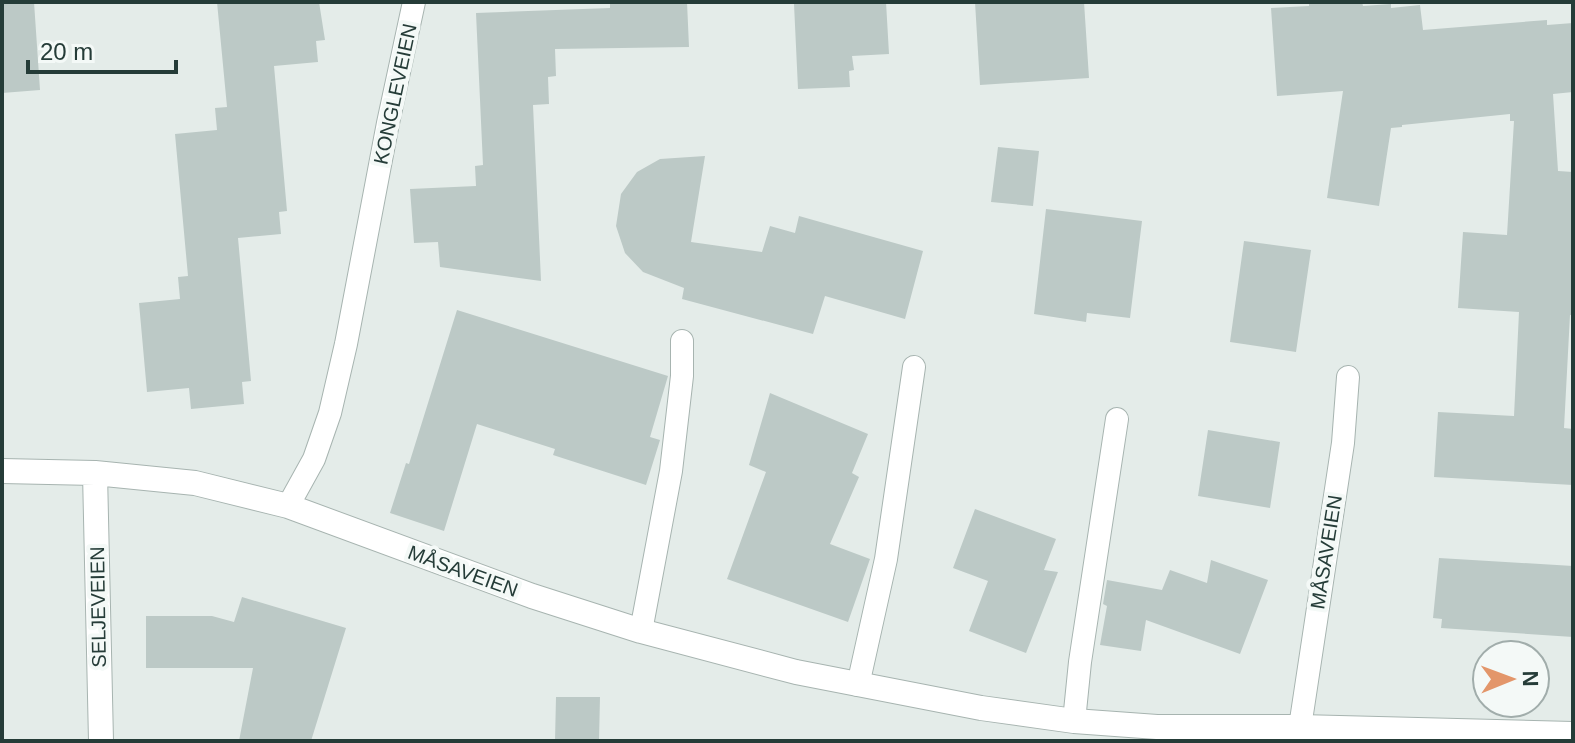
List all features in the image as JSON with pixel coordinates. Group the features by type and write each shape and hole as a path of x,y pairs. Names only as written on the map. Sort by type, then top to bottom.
{"street":[{"name":"MÅSAVEIEN","path":"2,471 95,473 195,483 288,506 532,596 641,631 796,672 981,708 1074,721 1157,727 1300,727 1573,734"},
{"name":"SELJEVEIEN","path":"95,473 101,741"}],"lane":[{"name":"KONGLEVEIEN","path":"288,506 314,459 330,413 414,2"},
{"path":"641,631 671,471 682,376 682,341"},
{"path":"858,685 886,559 914,367"},
{"name":"MÅSAVEIEN","path":"1300,727 1343,443 1348,377"},
{"path":"1074,721 1117,419"}],"building":[{"path":"2,2 34,2 40,90 2,93"},
{"path":"217,2 319,2 325,40 316,41 318,62 274,66 287,211 279,212 281,234 238,238 251,381 242,382 244,404 191,409 189,388 147,392 139,303 180,299 178,277 188,276 175,134 217,130 215,108 227,107"},
{"path":"610,2 687,2 689,47 555,49 556,76 548,77 549,104 533,105 541,281 440,267 438,242 414,243 410,189 476,186 475,166 483,165 476,13 610,8"},
{"path":"886,2 889,54 852,56 854,70 849,71 850,87 798,89 794,4"},
{"path":"975,2 1084,2 1089,78 980,85"},
{"path":"1309,2 1362,2 1363,6 1391,4 1391,8 1420,5 1423,30 1547,20 1547,25 1573,23 1573,92 1553,94 1558,171 1573,172 1573,315 1570,315 1564,428 1573,429 1573,485 1434,477 1438,412 1514,416 1519,312 1458,308 1463,232 1507,235 1514,121 1510,121 1510,114 1391,128 1379,206 1327,198 1343,91 1277,96 1271,8 1309,6"},
{"path":"998,147 1039,151 1033,206 991,202"},
{"path":"705,156 691,242 762,252 770,226 795,233 799,216 923,251 905,319 825,296 813,334 682,299 684,288 643,272 625,253 616,226 621,194 637,172 660,159"},
{"path":"1046,209 1142,221 1130,318 1087,313 1086,322 1034,314"},
{"path":"1244,241 1311,250 1296,352 1230,342"},
{"path":"457,310 668,376 650,437 660,440 646,485 553,455 555,449 477,424 444,531 390,513 406,463 409,464"},
{"path":"770,393 868,434 852,473 859,477 830,544 870,559 848,622 727,579 766,472 749,465"},
{"path":"1208,430 1280,442 1270,508 1198,496"},
{"path":"975,509 1056,539 1044,570 1058,572 1026,653 969,631 988,581 953,568"},
{"path":"1439,558 1573,566 1573,637 1441,628 1442,619 1433,618"},
{"path":"1211,560 1268,580 1240,654 1146,620 1141,651 1100,645 1107,606 1103,604 1107,580 1162,590 1170,570 1207,583"},
{"path":"242,597 346,628 311,741 239,741 253,668 146,668 146,616 212,616 234,622"},
{"path":"556,697 600,697 599,741 555,741"}]}
